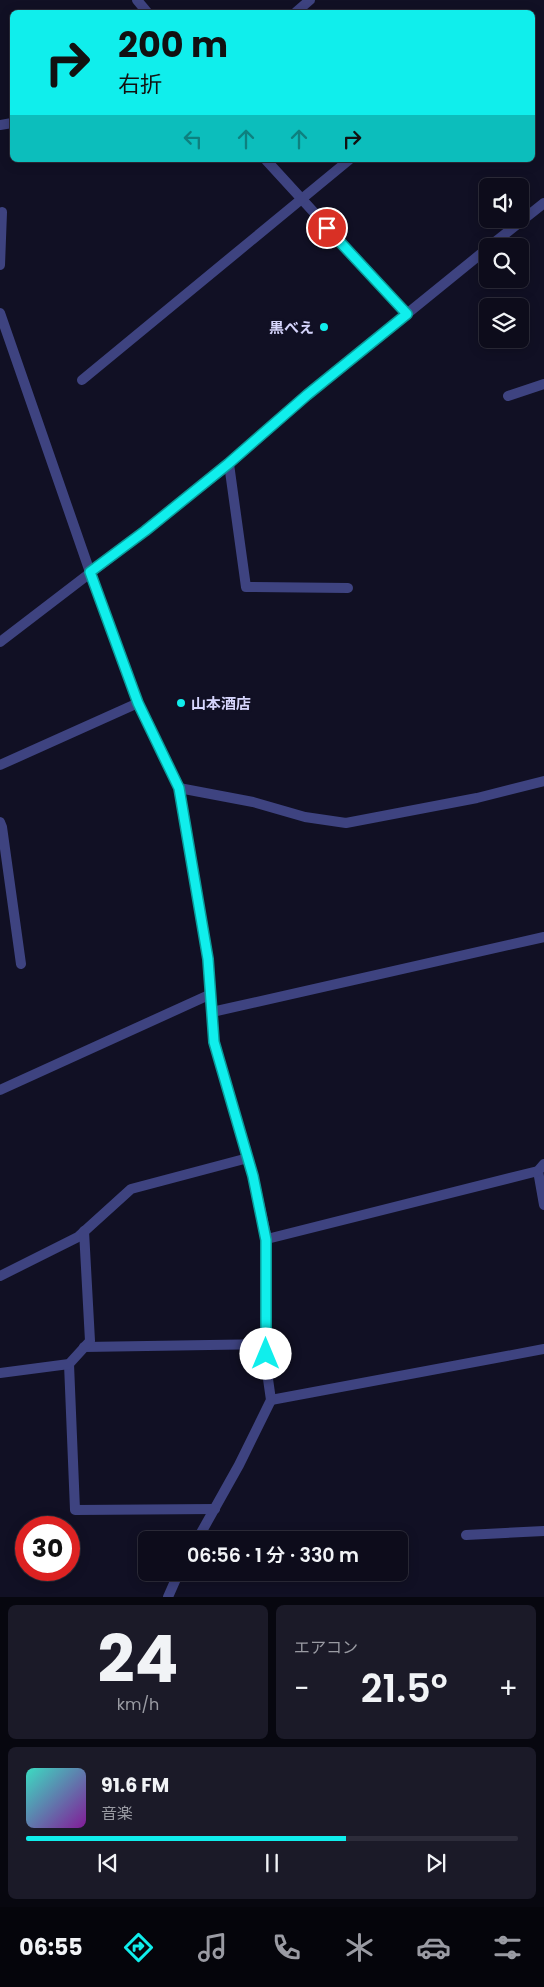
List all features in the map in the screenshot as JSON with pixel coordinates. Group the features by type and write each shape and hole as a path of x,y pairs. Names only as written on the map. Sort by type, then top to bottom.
{"street":[{"path":"137,0 145,10"},
{"path":"298,10 310,0"},
{"path":"268,162 407,314"},
{"path":"82,380 346,162"},
{"path":"500,238 544,203"},
{"path":"0,265 2,212"},
{"path":"0,642 145,531 228,464 307,395 479,255"},
{"path":"0,313 90,572 138,703 179,788 208,959 214,1042 248,1158 266,1240 266,1365 271,1400 202,1531"},
{"path":"508,396 544,384"},
{"path":"228,464 246,587 348,588"},
{"path":"0,765 138,703"},
{"path":"179,788 253,802 306,817 346,823 477,798 544,781"},
{"path":"0,822 21,964"},
{"path":"212,1012 544,937"},
{"path":"0,1090 212,994"},
{"path":"0,1276 78,1237 131,1189 248,1158"},
{"path":"266,1240 541,1167 544,1205"},
{"path":"0,1373 69,1364 90,1341 84,1231"},
{"path":"84,1347 266,1344"},
{"path":"271,1400 544,1349"},
{"path":"69,1364 75,1510 215,1509"},
{"path":"466,1535 544,1531"},
{"path":"168,1597 175,1581"}],"place":[{"name":"黒べえ","path":"324,327"},
{"name":"山本酒店","path":"181,703"}],"route":[{"path":"266,1354 266,1240 253,1176 214,1042 208,959 179,788 138,703 90,572 145,531 228,464 307,395 407,314 327,228"}]}
